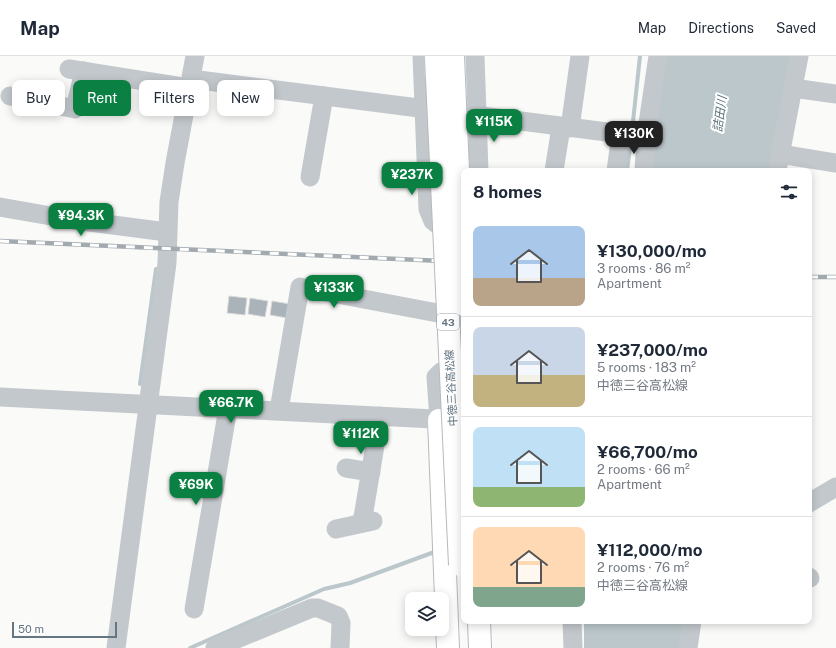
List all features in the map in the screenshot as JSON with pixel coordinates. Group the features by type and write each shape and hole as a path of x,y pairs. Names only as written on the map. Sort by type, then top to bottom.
{"main road":[{"name":"中徳三谷高松線","path":"436,56 445,79 461,270"},
{"name":"中徳三谷高松線","path":"453,56 445,79 461,593"},
{"path":"438,420 448,648"},
{"name":"中徳三谷高松線","path":"462,624 463,648"},
{"path":"479,624 480,648"},
{"path":"493,624 494,648"}],"street":[{"path":"191,80 195,56"},
{"path":"422,56 428,208 433,221 444,230 461,229"},
{"path":"475,56 479,168"},
{"path":"555,168 566,127 580,56"},
{"path":"644,168 646,137 658,56"},
{"path":"799,56 778,163 836,163"},
{"path":"10,96 76,109 77,70 158,80"},
{"path":"209,86 324,96 646,137"},
{"path":"793,88 836,94"},
{"path":"310,177 324,96"},
{"path":"116,648 167,263 169,202 184,116"},
{"path":"616,168 621,134"},
{"path":"0,207 74,220 167,232"},
{"path":"279,410 300,287 461,317"},
{"path":"438,420 436,377 441,372 461,370"},
{"path":"0,396 461,421"},
{"path":"194,609 228,408"},
{"path":"336,529 368,522 371,472 380,416"},
{"path":"346,468 371,472"},
{"path":"812,501 836,487"},
{"path":"215,648 244,642 303,611 318,608 338,616 341,623 340,648"},
{"path":"572,624 573,648"},
{"path":"688,648 692,624"}],"water":[{"name":"詰田川","path":"663,56 793,56 772,168 652,168"},
{"path":"584,624 688,624 684,648 584,648"}],"building":[{"path":"229,296 247,298 245,315 227,313"},
{"path":"250,298 268,301 265,317 248,314"},
{"path":"272,301 290,304 287,318 270,315"}],"waterway":[{"path":"632,131 640,56"},
{"path":"627,168 631,140"},
{"path":"140,384 156,269"},
{"path":"190,648 324,589 350,583 437,551"}],"railway":[{"path":"0,241 461,262"},
{"path":"812,277 836,277"}]}
